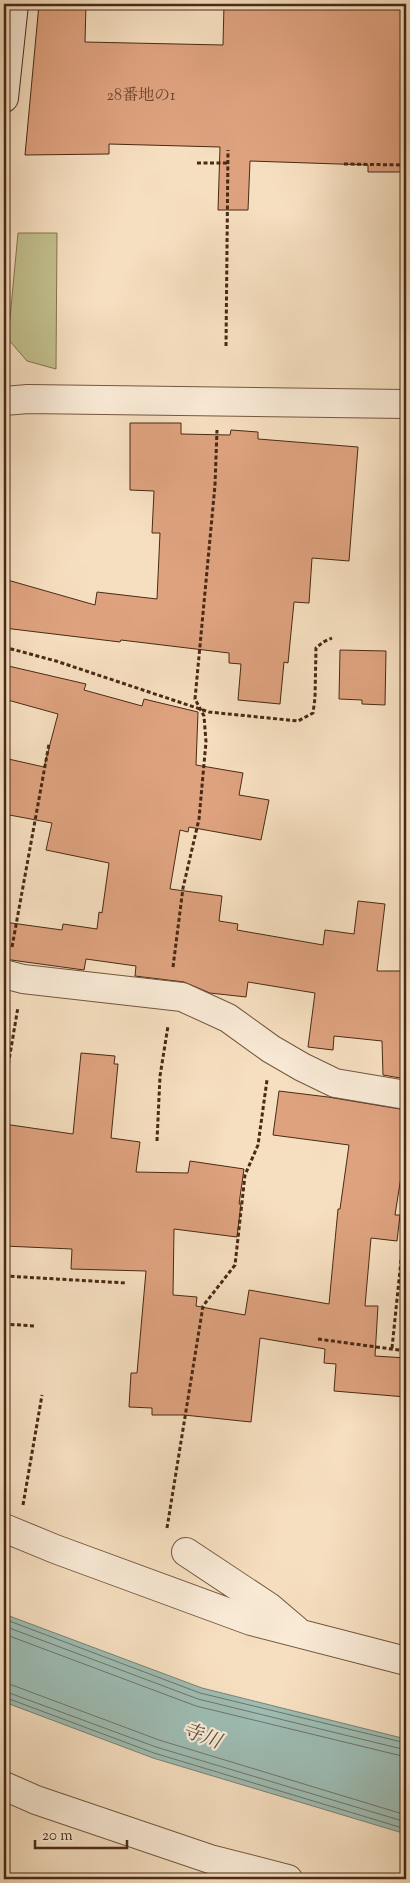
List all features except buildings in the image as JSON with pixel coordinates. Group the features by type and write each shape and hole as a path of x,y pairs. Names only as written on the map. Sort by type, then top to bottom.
{"street":[{"path":"4,98 10,6"},
{"path":"4,402 28,399 406,404"},
{"path":"11,976 182,997 228,1018 271,1050 302,1068 335,1083 406,1095"},
{"path":"9,1530 55,1549 251,1621 406,1661"},
{"path":"186,1552 269,1607 302,1634"},
{"path":"4,1786 36,1800 210,1859 288,1879"}],"path":[{"path":"226,346 228,150"},
{"path":"197,163 228,163"},
{"path":"344,164 406,165"},
{"path":"158,1141 160,1076 172,1002 171,995 184,888 199,819 206,742 204,716 195,699 215,486 218,402"},
{"path":"4,647 56,661 209,712 298,721 312,713 315,698 316,648 332,638"},
{"path":"4,1090 11,976 49,744"},
{"path":"186,1552 172,1546 165,1535 169,1521 203,1306 235,1265 245,1175 258,1145 271,1050"},
{"path":"392,1348 406,1212"},
{"path":"4,1276 127,1283"},
{"path":"4,1324 35,1326"},
{"path":"318,1339 406,1351"},
{"path":"9,1530 24,1500 42,1395"}],"shaded area":[{"path":"18,233 57,233 56,369 27,361 8,339"}],"water":[{"name":"寺川","path":"4,1614 202,1688 406,1739 406,1834 153,1758 4,1702"}]}
